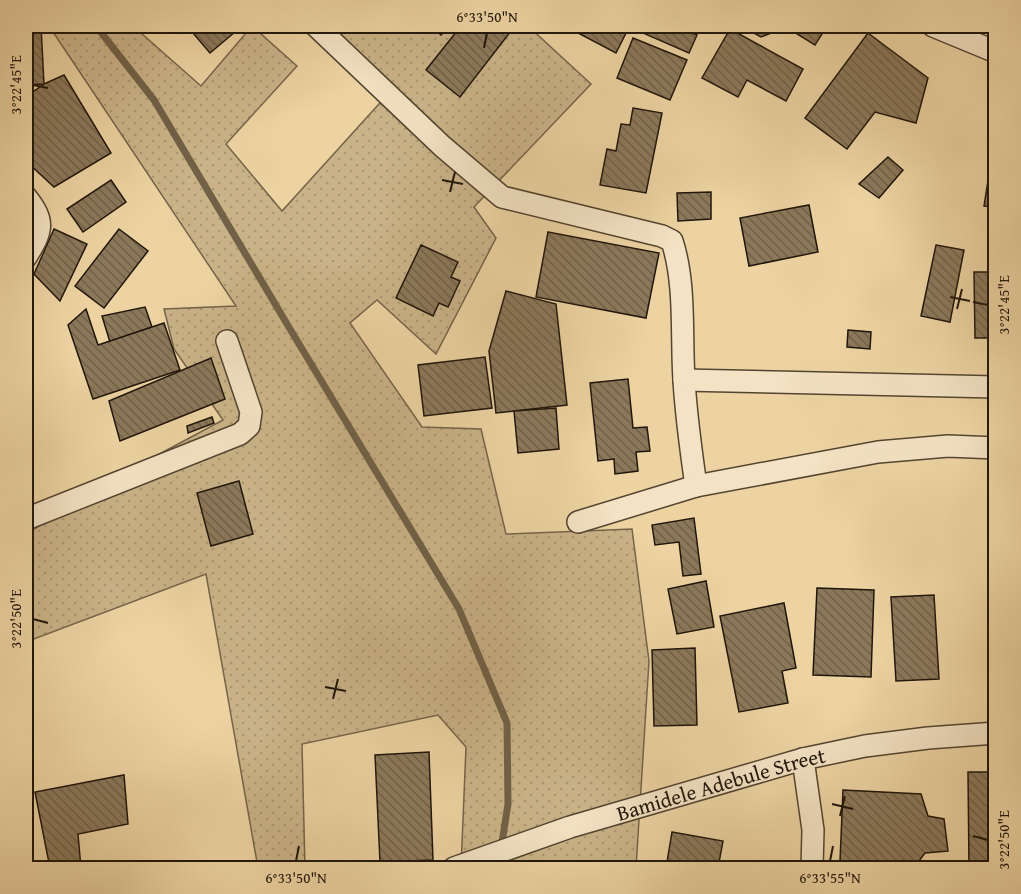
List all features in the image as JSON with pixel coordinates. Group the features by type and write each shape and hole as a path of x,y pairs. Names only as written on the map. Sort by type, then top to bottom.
{"street":[{"path":"316,26 442,146 502,197 662,236 672,241 676,252 682,317 684,380 696,486"},
{"path":"933,26 994,44"},
{"path":"26,197 40,217 34,244 26,257"},
{"path":"26,519 240,434 249,426 251,412 227,341"},
{"path":"684,380 996,387"},
{"path":"578,522 696,486 878,452 948,446 996,448"},
{"name":"Bamidele Adebule Street","path":"454,868 570,827 803,759 865,746 996,733"},
{"path":"803,759 813,830 812,868"}],"shaded area":[{"path":"49,26 133,26 201,86 252,26 297,66 226,144 282,211 388,94 331,26 528,26 591,84 474,207 496,238 436,354 377,300 350,323 422,427 481,429 506,534 632,529 649,661 636,868 461,868 466,747 438,715 302,744 305,868 258,868 206,574 26,642 26,534 152,458 223,420 174,349 164,309 236,306"}],"building":[{"path":"26,26 41,26 44,84 26,85"},
{"path":"187,26 242,26 210,53"},
{"path":"431,26 450,26 441,35"},
{"path":"461,26 505,26 511,31 460,97 426,70"},
{"path":"582,26 610,26 626,33 616,53 578,33"},
{"path":"638,26 675,26 697,35 689,53 636,30"},
{"path":"741,26 827,26 815,45 786,27 761,37"},
{"path":"730,29 803,69 786,101 747,80 738,97 702,78"},
{"path":"868,33 928,78 916,123 875,112 847,149 805,118"},
{"path":"633,38 687,60 670,100 617,78"},
{"path":"64,75 111,153 54,187 26,161 26,97 44,84"},
{"path":"633,108 662,113 646,193 600,185 607,149 616,151 621,124 630,125"},
{"path":"996,130 996,207 984,206"},
{"path":"888,157 903,170 879,198 859,184"},
{"path":"111,180 126,202 83,232 67,209"},
{"path":"711,192 711,219 678,221 677,193"},
{"path":"809,205 818,252 749,266 740,218"},
{"path":"54,229 87,244 60,301 34,274"},
{"path":"119,229 148,251 104,308 75,286"},
{"path":"548,232 659,253 646,318 536,297"},
{"path":"421,245 458,262 451,277 460,281 448,307 439,303 433,316 396,298"},
{"path":"936,245 964,250 950,322 921,316"},
{"path":"974,272 996,272 996,338 975,338"},
{"path":"506,291 556,304 567,405 496,413 489,351"},
{"path":"145,307 152,327 110,342 102,316"},
{"path":"86,309 98,345 164,323 180,370 93,399 68,325"},
{"path":"848,330 871,332 870,349 847,347"},
{"path":"485,357 492,408 424,416 418,365"},
{"path":"211,358 225,399 120,441 109,401"},
{"path":"628,379 633,428 647,427 650,451 636,452 638,471 615,474 614,459 598,461 590,383"},
{"path":"556,408 559,449 518,453 514,411"},
{"path":"212,417 214,423 188,433 187,426"},
{"path":"239,481 253,534 211,546 197,493"},
{"path":"694,518 701,574 683,576 679,542 655,545 652,525"},
{"path":"706,581 714,627 677,634 668,589"},
{"path":"817,588 874,590 871,677 813,675"},
{"path":"934,595 939,679 896,681 891,597"},
{"path":"784,603 796,668 782,671 788,703 739,712 720,616"},
{"path":"695,648 697,725 654,726 652,650"},
{"path":"429,752 433,860 380,862 375,755"},
{"path":"968,772 996,772 996,868 969,868"},
{"path":"124,775 128,824 78,834 81,868 50,868 35,792"},
{"path":"843,790 921,794 928,816 944,819 948,851 925,853 916,865 840,861"},
{"path":"672,832 723,841 718,868 666,868"}],"waterway":[{"path":"96,26 154,100 459,609 507,723 508,804 498,868"}]}
